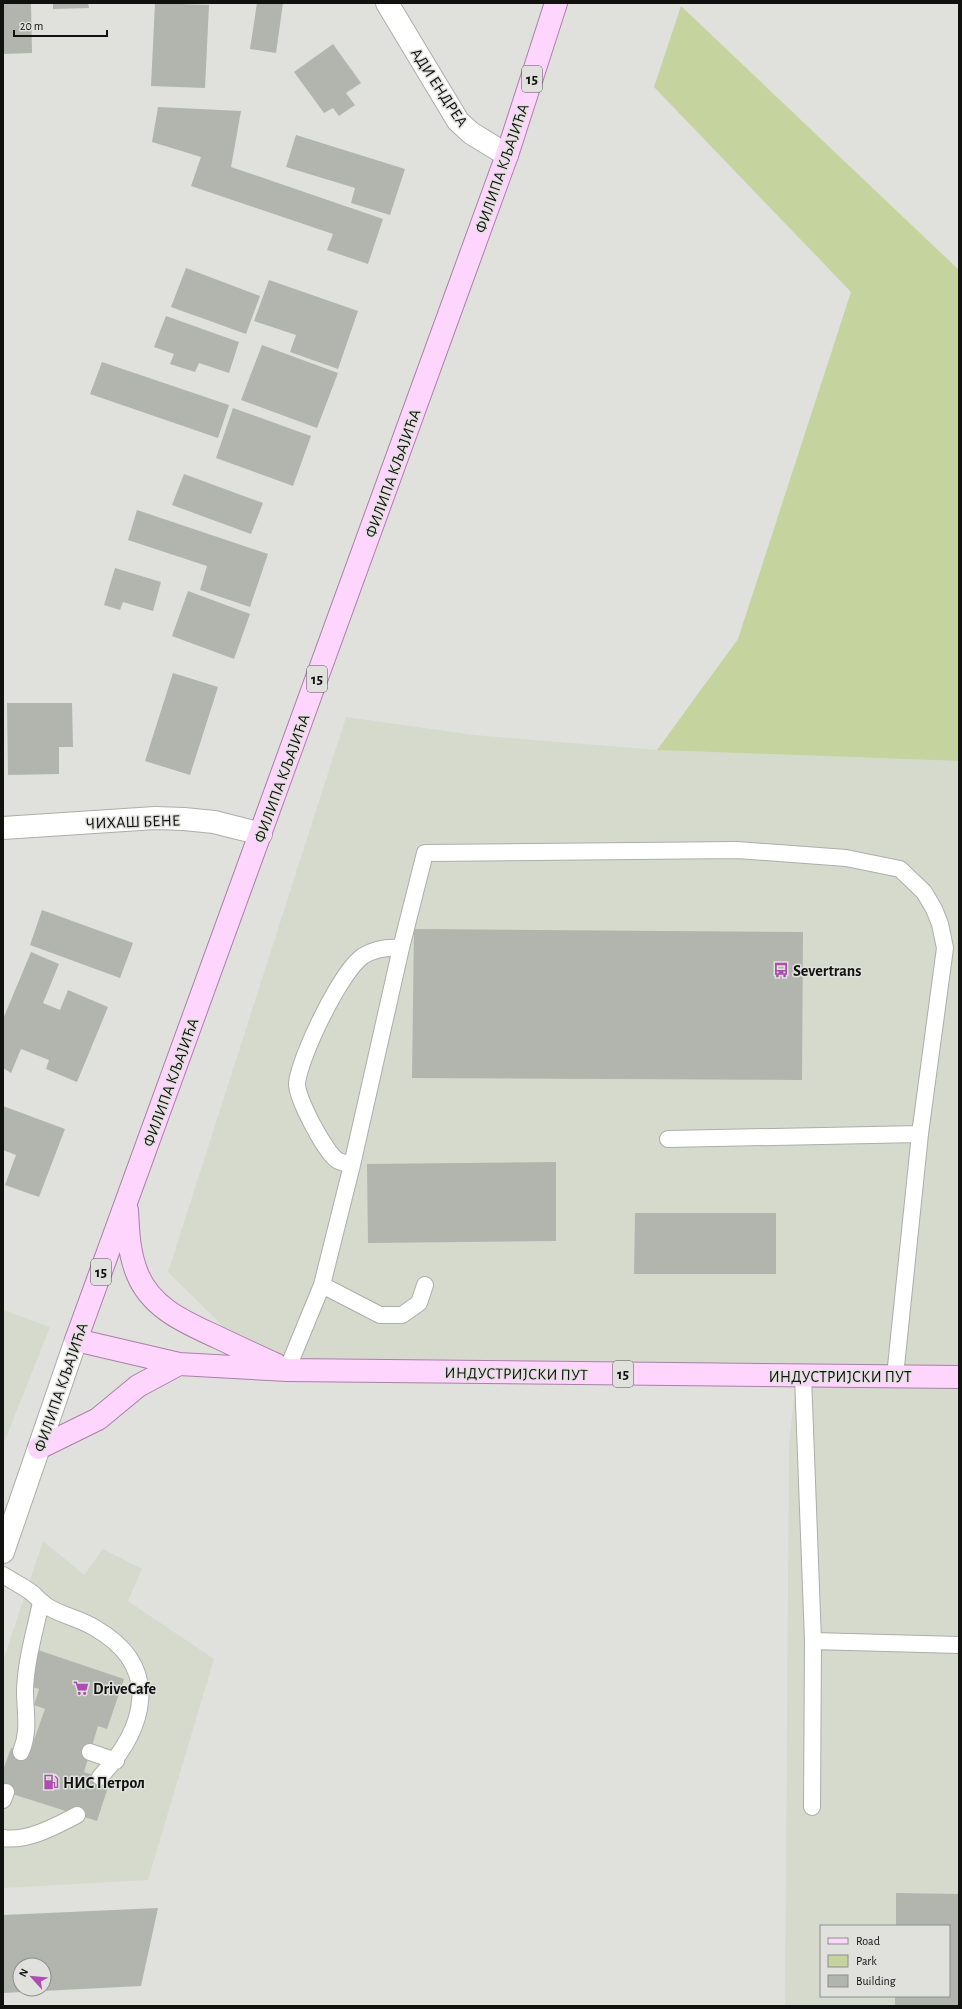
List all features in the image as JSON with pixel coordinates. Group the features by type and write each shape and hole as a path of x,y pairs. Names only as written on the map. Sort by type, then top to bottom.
{"main road":[{"name":"ФИЛИПА КЉАЈИЋА","path":"76,1340 507,155 556,3"},
{"path":"126,1203 130,1251 137,1275 149,1294 164,1309 180,1320 287,1370"},
{"name":"ИНДУСТРИЈСКИ ПУТ","path":"76,1340 179,1364 287,1370 959,1377"},
{"path":"39,1448 98,1419 138,1386 179,1364"}],"street":[{"name":"АДИ ЕНДРЕА","path":"387,3 458,121 471,133 507,155"},
{"name":"ЧИХАШ БЕНЕ","path":"3,828 155,818 177,818 214,822 261,834"},
{"name":"ФИЛИПА КЉАЈИЋА","path":"3,1552 76,1340"}],"lane":[{"path":"287,1370 322,1285 352,1165 401,948 425,853 737,850 846,858 900,869 924,892 934,909 940,924 945,948 920,1134 895,1376"},
{"path":"352,1165 337,1160 320,1140 311,1123 297,1085 311,1038 346,974 364,956 389,947 401,948"},
{"path":"668,1139 920,1134"},
{"path":"322,1285 380,1315 402,1314 419,1302 425,1285"},
{"path":"803,1376 813,1641 812,1807"},
{"path":"3,1575 31,1592 41,1602 50,1608 95,1628 112,1639 127,1654 134,1666 141,1694 140,1707 136,1722 116,1761 100,1778"},
{"path":"22,1752 32,1732 26,1684 29,1656 41,1602"},
{"path":"813,1641 959,1645"},
{"path":"90,1752 116,1761"},
{"path":"3,1838 11,1839 30,1836 76,1815"}],"shaded area":[{"path":"346,717 474,735 657,750 959,761 959,2006 785,2006 789,1446 797,1366 359,1368 247,1350 168,1272"},
{"path":"3,1310 50,1327 3,1445"},
{"path":"43,1541 84,1575 103,1549 142,1569 128,1601 214,1659 148,1880 3,1888 3,1661"}],"green space":[{"path":"681,6 959,270 959,761 657,750 738,639 851,292 654,87"}],"building":[{"path":"3,3 31,3 32,53 3,54"},
{"path":"53,3 88,3 89,8 53,9"},
{"path":"155,3 209,5 205,88 151,86"},
{"path":"257,3 283,3 276,53 250,49"},
{"path":"333,44 361,83 346,93 355,105 339,116 333,108 324,113 294,72"},
{"path":"158,107 241,111 231,167 383,219 368,264 327,250 333,234 191,186 201,157 152,142"},
{"path":"296,135 405,169 390,215 351,203 355,188 286,167"},
{"path":"186,268 260,296 246,334 171,307"},
{"path":"269,280 358,311 338,369 290,352 296,335 254,321"},
{"path":"166,316 239,342 229,373 199,363 195,372 170,364 174,354 154,347"},
{"path":"262,345 338,373 317,428 241,400"},
{"path":"102,362 229,405 218,438 90,394"},
{"path":"233,408 311,436 293,486 216,458"},
{"path":"184,474 263,503 251,534 172,505"},
{"path":"137,510 268,554 250,607 200,590 207,566 128,540"},
{"path":"115,568 161,582 153,611 123,602 120,610 104,605"},
{"path":"188,591 250,614 234,659 172,636"},
{"path":"173,673 218,687 190,775 145,761"},
{"path":"7,703 72,703 73,747 59,747 59,774 8,775"},
{"path":"42,910 133,943 120,978 30,945"},
{"path":"414,929 803,932 802,1080 412,1078"},
{"path":"31,952 59,964 43,1003 60,1010 68,990 108,1007 77,1082 46,1069 49,1060 21,1049 11,1073 3,1068 3,1019"},
{"path":"3,1106 65,1129 39,1197 5,1185 16,1155 3,1150"},
{"path":"556,1162 556,1241 368,1243 367,1164"},
{"path":"635,1213 776,1213 776,1274 634,1274"},
{"path":"38,1650 124,1679 107,1729 98,1726 84,1772 110,1781 97,1821 3,1791 3,1770 11,1748 29,1754 45,1709 34,1705 39,1689 27,1685"},
{"path":"896,1893 959,1894 959,2006 895,2006 895,1997 950,1997 950,1925 896,1925"},
{"path":"158,1908 141,1986 52,1991 52,1957 12,1957 12,1993 3,1993 3,1915"}],"place":[{"name":"Severtrans","path":"781,970"},
{"name":"DriveCafe","path":"81,1688"},
{"name":"НИС Петрол","path":"51,1782"}]}
